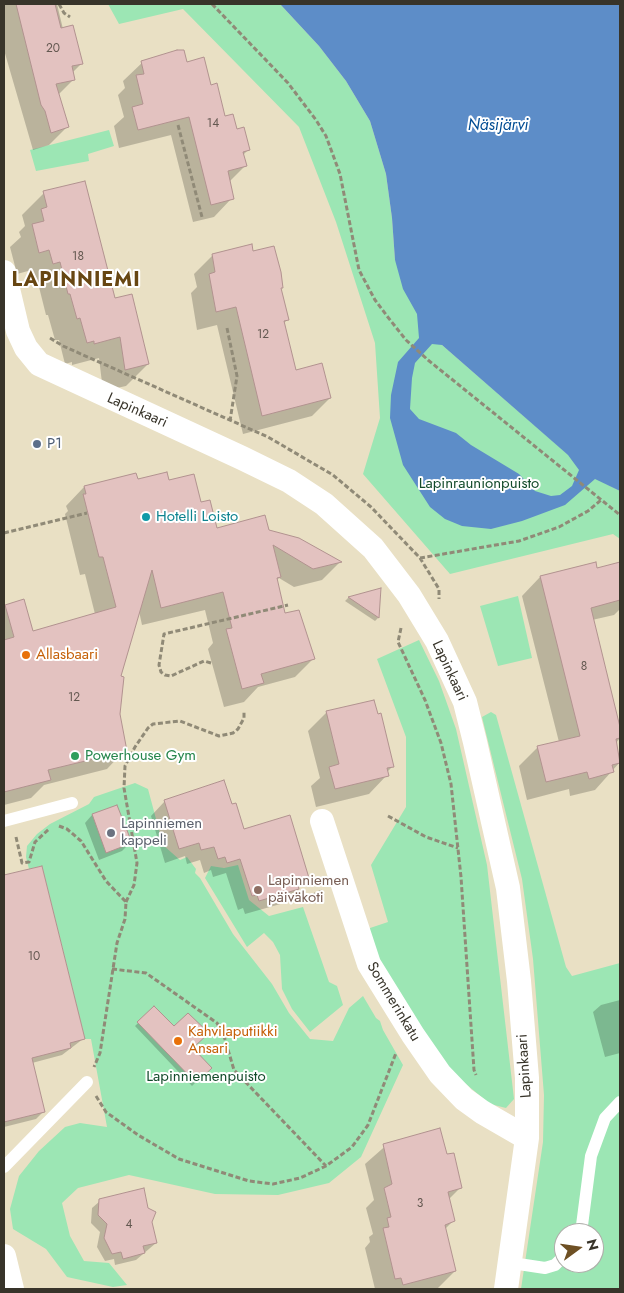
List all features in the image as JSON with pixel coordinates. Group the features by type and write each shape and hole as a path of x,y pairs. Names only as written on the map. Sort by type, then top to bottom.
{"street":[{"name":"Lapinkaari","path":"4,272 11,333 31,357 49,370 242,458 289,482 324,504 373,548 420,613 436,641 465,702 498,837 508,888 519,981 527,1078 527,1138 512,1263 506,1289"},
{"name":"Sommerinkatu","path":"322,821 369,964 413,1035 440,1074 464,1099 527,1138"},
{"path":"4,1256 12,1289"}],"lane":[{"path":"8,820 72,803"},
{"path":"4,1167 87,1082"},
{"path":"582,1223 591,1156 605,1118 620,1102"},
{"path":"512,1263 544,1268 554,1265"}],"path":[{"path":"59,4 64,13 70,18"},
{"path":"212,4 288,83 321,128 340,174 359,270 374,300 406,340 428,360 620,516"},
{"path":"178,125 202,218"},
{"path":"227,328 237,376 230,421"},
{"path":"47,336 63,346 268,437 333,475 371,507 420,558 440,595 438,602 408,621 401,628 398,642 425,700 441,743 451,784 458,848 474,1070 478,1077"},
{"path":"420,558 518,540 559,527 588,511 601,500"},
{"path":"4,533 87,513"},
{"path":"212,663 204,661 171,676 165,675 161,672 159,665 164,634 288,605"},
{"path":"244,712 244,718 238,729 233,733 219,736 180,721 153,724 135,747 125,766 124,788 137,863 134,885 126,902 125,919 117,943 112,968 100,1053 87,1082 106,1112 138,1135 179,1158 248,1181 273,1184 300,1178 326,1166 352,1147 368,1125 397,1050 413,1035"},
{"path":"388,816 426,837 458,848"},
{"path":"8,820 22,863 29,862 35,842 42,834 58,825 67,829 81,841 106,881 126,902"},
{"path":"112,968 146,973 217,1023 224,1036 234,1070 326,1166"}],"green space":[{"name":"Lapinraunionpuisto","path":"108,4 280,4 319,46 346,81 370,121 386,174 395,260 442,345 595,478 620,491 620,539 613,534 450,574 363,474 380,418 375,343 336,222 299,127 183,9 119,24"},
{"path":"109,130 114,146 88,154 89,161 36,171 30,150"},
{"path":"518,596 532,658 498,666 480,606"},
{"path":"419,640 439,681 456,729 487,865 514,1099 506,1108 490,1104 450,1071 380,967 367,929 388,922 371,865 406,807 406,737 377,659"},
{"path":"491,712 496,715 566,967 572,976 620,963 620,1289 521,1289 543,1142 544,1095 533,959 522,879 482,717"},
{"name":"Lapinniemenpuisto","path":"135,783 148,789 163,845 180,860 187,857 196,869 195,873 200,878 233,934 272,984 289,1013 310,1039 333,1041 349,1008 363,996 376,1018 380,1021 383,1030 403,1065 361,1157 329,1183 278,1195 215,1194 129,1175 78,1188 62,1203 70,1236 84,1261 109,1263 127,1285 113,1287 67,1277 46,1249 13,1229 10,1209 19,1176 39,1151 65,1127 80,1123 107,1127 91,1039 85,1039 42,866 29,869 26,857 27,846 37,834 50,824 89,804 94,797"},
{"path":"238,865 249,900 269,916 303,907 329,982 337,986 343,1005 310,1032 292,1009 282,989 280,955 273,942 264,933 247,947 205,878 211,866 224,868"}],"water":[{"name":"Näsijärvi","path":"280,4 620,4 620,491 595,479 565,505 522,521 491,529 462,526 445,519 430,507 403,465 390,418 391,395 398,362 419,338 417,314 403,289 395,260 386,174 370,121 346,81 319,46","holes":["432,344 442,345 568,455 579,470 572,486 560,495 551,496 535,491 519,474 471,445 456,433 419,419 410,409 415,363"]}],"building":[{"path":"16,4 55,4 61,28 73,25 83,64 72,66 75,80 56,84 69,127 51,133 45,111 41,105"},
{"path":"177,50 184,50 187,62 204,57 211,85 217,83 225,116 233,114 237,129 244,127 250,150 243,152 247,166 228,171 234,199 211,205 189,117 138,130 132,107 143,104 136,75 144,74 141,61"},
{"path":"85,181 115,298 132,294 149,364 125,370 120,337 94,344 94,341 87,343 80,318 77,319 70,294 68,294 60,262 53,264 49,250 39,253 32,224 44,221 41,209 47,207 43,191"},
{"path":"252,244 253,251 274,246 281,272 283,288 281,288 289,320 284,321 296,370 322,363 331,398 262,416 236,307 216,312 209,274 215,272 212,254"},
{"path":"167,472 169,480 194,474 201,502 210,500 217,528 265,515 269,530 299,538 342,562 313,569 273,545 281,577 277,578 285,613 299,610 315,659 261,674 264,683 242,689 226,629 232,628 223,592 161,608 152,570 121,676 124,677 120,714 127,751 48,770 51,780 4,792 4,640 14,637 5,605 24,599 33,631 116,607 103,557 99,557 83,494 86,494 84,486 136,473 138,479"},
{"path":"596,562 597,568 620,562 620,600 591,608 620,727 620,738 616,739 620,763 612,765 614,772 589,779 587,772 546,782 537,746 580,736 540,576"},
{"path":"381,588 379,618 348,597"},
{"path":"374,700 378,714 381,713 394,767 387,768 389,776 335,789 329,767 339,764 326,711"},
{"path":"224,780 232,804 236,803 244,829 290,815 309,878 297,881 299,889 259,901 257,895 252,896 240,859 227,863 225,857 218,859 214,847 201,850 199,843 179,849 164,800"},
{"name":"Lapinniemen kappeli","path":"117,805 132,843 106,853 92,814"},
{"path":"42,866 85,1039 70,1043 71,1048 32,1058 45,1112 4,1122 4,875"},
{"name":"Kahvilaputiikki Ansari","path":"154,1006 174,1026 188,1013 209,1033 193,1048 212,1068 196,1083 137,1022"},
{"path":"440,1128 447,1154 454,1153 462,1188 448,1192 455,1221 445,1225 456,1271 403,1285 401,1278 395,1279 383,1228 389,1227 387,1218 391,1217 384,1188 392,1184 383,1144"},
{"path":"144,1188 148,1208 156,1212 152,1222 157,1243 143,1246 145,1253 123,1259 121,1252 112,1254 104,1238 107,1224 98,1215 99,1199"}],"place":[{"name":"P1","path":"37,444"},
{"name":"Hotelli Loisto","path":"146,517"},
{"name":"Allasbaari","path":"26,655"},
{"name":"Powerhouse Gym","path":"75,756"},
{"name":"Lapinniemen kappeli","path":"111,833"},
{"name":"Lapinniemen päiväkoti","path":"258,890"},
{"name":"Kahvilaputiikki Ansari","path":"178,1041"}],"district":[{"name":"LAPINNIEMI","path":"76,281"}]}
